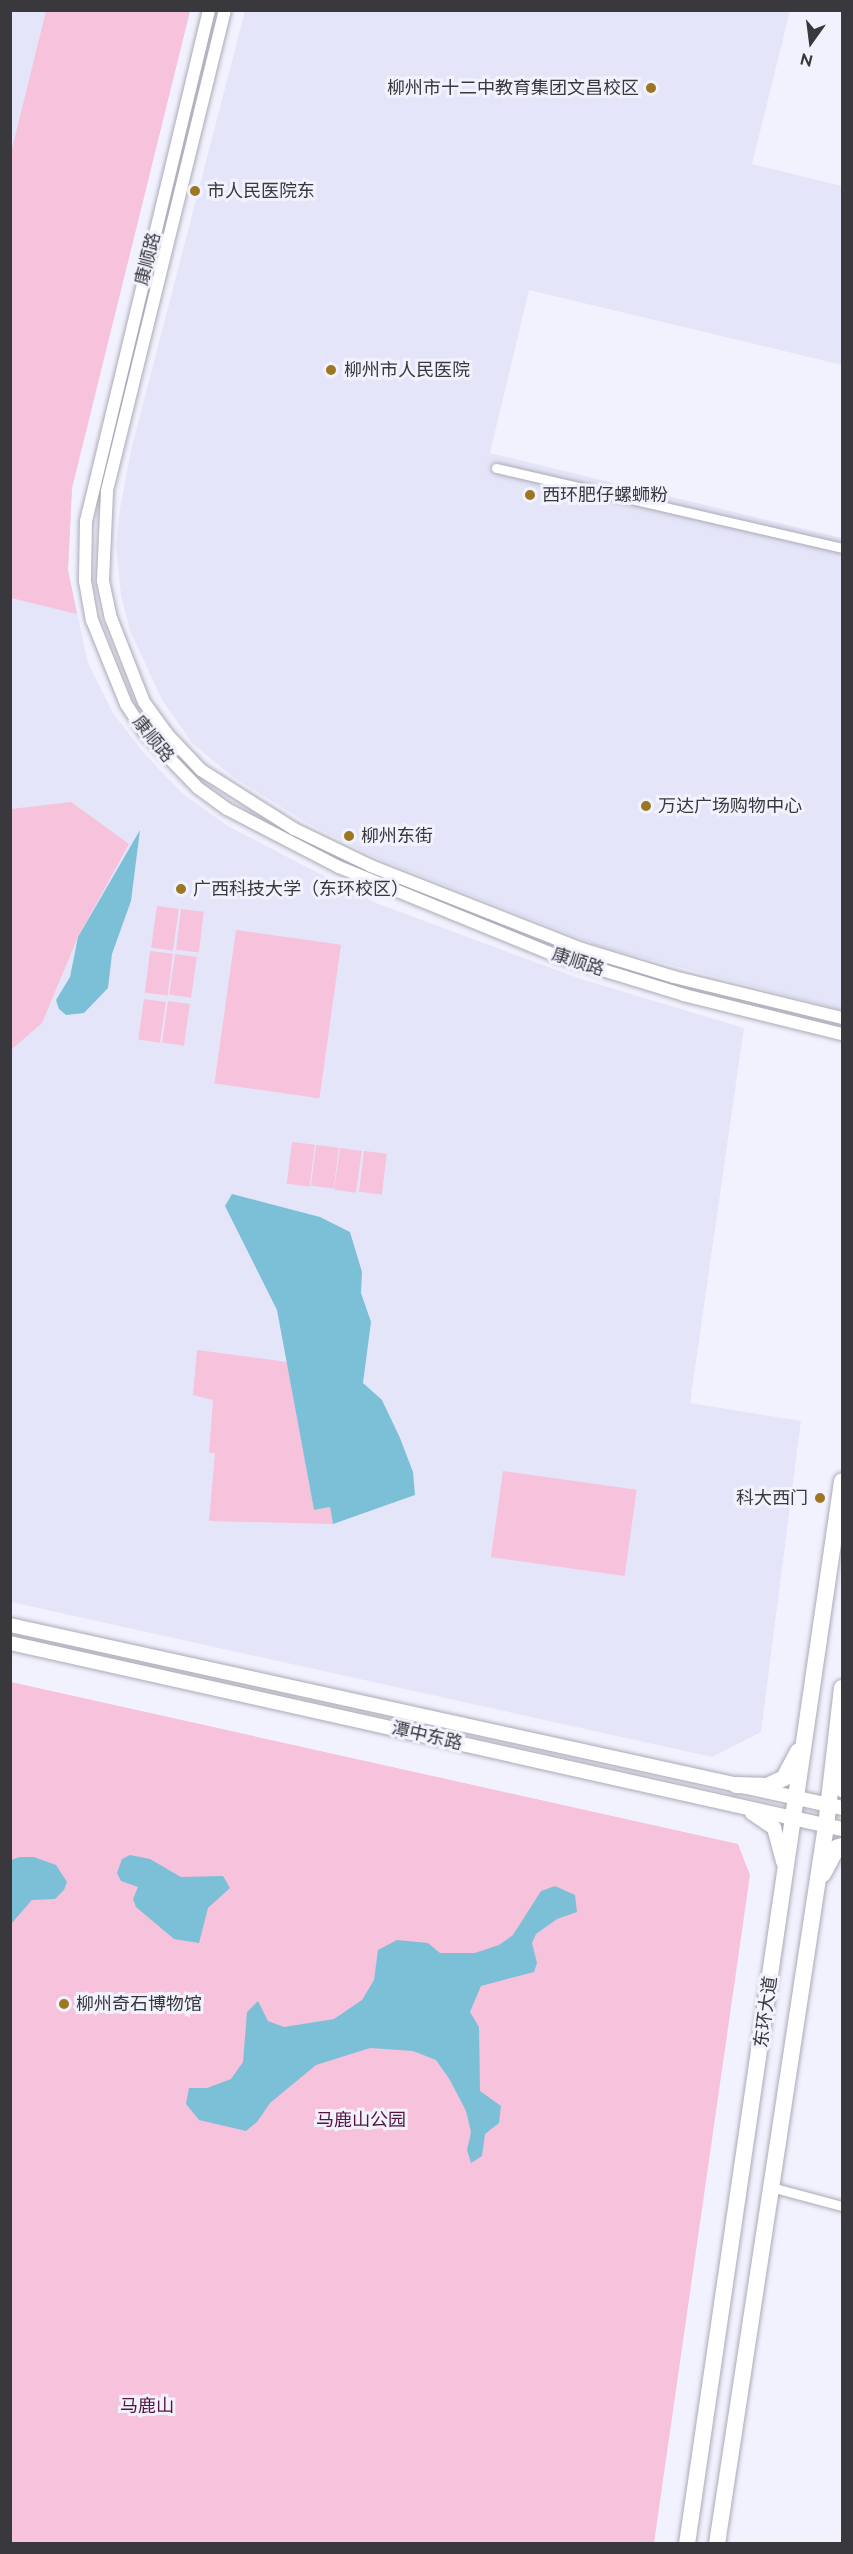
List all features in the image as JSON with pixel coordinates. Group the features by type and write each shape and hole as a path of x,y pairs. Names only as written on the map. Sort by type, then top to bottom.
{"highway":[{"name":"东环大道","path":"687,2544 843,1481"},
{"name":"东环大道","path":"717,2544 826,1826 835,1806 835,1749 843,1688"},
{"path":"736,1785 767,1786 784,1778 807,1726"},
{"path":"815,1897 826,1866 837,1848 843,1846"}],"main road":[{"name":"康顺路","path":"209,10 86,521 85,581 92,620 126,704 144,732 198,788 227,809 339,867 561,957 684,995 843,1035"},
{"name":"康顺路","path":"225,10 107,492 103,581 111,618 144,702 168,735 201,770 285,824 371,866 582,949 674,977 843,1018"},
{"name":"潭中东路","path":"10,1625 835,1806"},
{"name":"潭中东路","path":"10,1643 843,1829"},
{"path":"835,1749 843,1790"},
{"path":"731,1804 761,1817 774,1828 782,1845 785,1885"}],"street":[{"path":"496,468 843,549"},
{"path":"771,2187 843,2206"}],"shaded area":[{"name":"广西科技大学（东环校区）","path":"11,11 190,11 72,488 68,570 88,663 113,713 143,752 182,793 228,826 376,903 578,978 744,1028 690,1403 801,1421 761,1732 712,1757 11,1602"},
{"path":"245,11 790,11 752,164 842,186 842,365 529,290 490,453 842,538 842,1010 602,947 379,859 307,823 233,777 193,744 162,700 130,631 121,596 116,545 120,508 131,450"}],"green space":[{"path":"46,11 190,11 72,488 68,570 77,614 11,598 11,153"},
{"path":"71,802 129,844 78,937 42,1023 11,1050 11,809"},
{"path":"157,906 179,909 173,951 151,948"},
{"path":"181,909 204,912 199,952 176,950"},
{"path":"236,930 341,945 319,1098 214,1083"},
{"path":"150,951 173,954 168,995 145,993"},
{"path":"175,954 197,957 191,998 169,995"},
{"path":"144,999 166,1002 160,1043 138,1040"},
{"path":"168,1001 190,1004 184,1046 162,1043"},
{"path":"292,1142 315,1145 310,1186 287,1184"},
{"path":"316,1145 339,1148 334,1188 311,1186"},
{"path":"340,1148 362,1151 356,1193 334,1190"},
{"path":"364,1151 387,1154 382,1194 359,1192"},
{"path":"197,1350 287,1362 314,1510 330,1507 333,1524 209,1521 215,1453 209,1453 213,1400 193,1395"},
{"path":"503,1471 637,1490 625,1576 491,1557"},
{"name":"马鹿山公园","path":"11,1682 738,1844 750,1875 654,2543 11,2544"}],"water":[{"path":"140,830 131,901 112,954 108,988 84,1013 66,1015 59,1009 56,1000 70,977 78,937"},
{"path":"232,1194 320,1217 350,1232 362,1272 361,1293 371,1322 363,1383 382,1400 400,1438 413,1472 415,1495 333,1524 330,1507 314,1510 277,1310 225,1206"},
{"path":"130,1855 150,1859 181,1877 223,1876 230,1888 208,1908 199,1943 174,1939 136,1907 133,1899 138,1887 121,1881 117,1873 122,1859"},
{"path":"20,1857 34,1857 56,1865 67,1882 64,1890 55,1899 32,1900 11,1924 11,1860"},
{"path":"555,1886 575,1895 577,1912 557,1919 536,1934 532,1943 537,1963 534,1972 481,1986 470,2012 479,2027 480,2091 501,2106 499,2123 485,2134 482,2156 471,2163 467,2150 471,2132 466,2111 450,2080 436,2060 413,2051 370,2048 316,2065 270,2103 257,2122 246,2131 199,2120 186,2104 189,2088 207,2088 231,2079 243,2062 247,2012 258,2001 268,2021 284,2027 334,2019 362,2000 374,1980 378,1950 397,1940 428,1943 440,1953 475,1953 499,1945 513,1935 541,1891"}],"place":[{"name":"柳州市十二中教育集团文昌校区","path":"651,88"},
{"name":"市人民医院东","path":"195,191"},
{"name":"柳州市人民医院","path":"331,370"},
{"name":"西环肥仔螺蛳粉","path":"530,495"},
{"name":"万达广场购物中心","path":"646,806"},
{"name":"柳州东街","path":"349,836"},
{"name":"广西科技大学（东环校区）","path":"181,889"},
{"name":"科大西门","path":"820,1498"},
{"name":"柳州奇石博物馆","path":"64,2004"}],"park label":[{"name":"马鹿山","path":"147,2406"}]}
